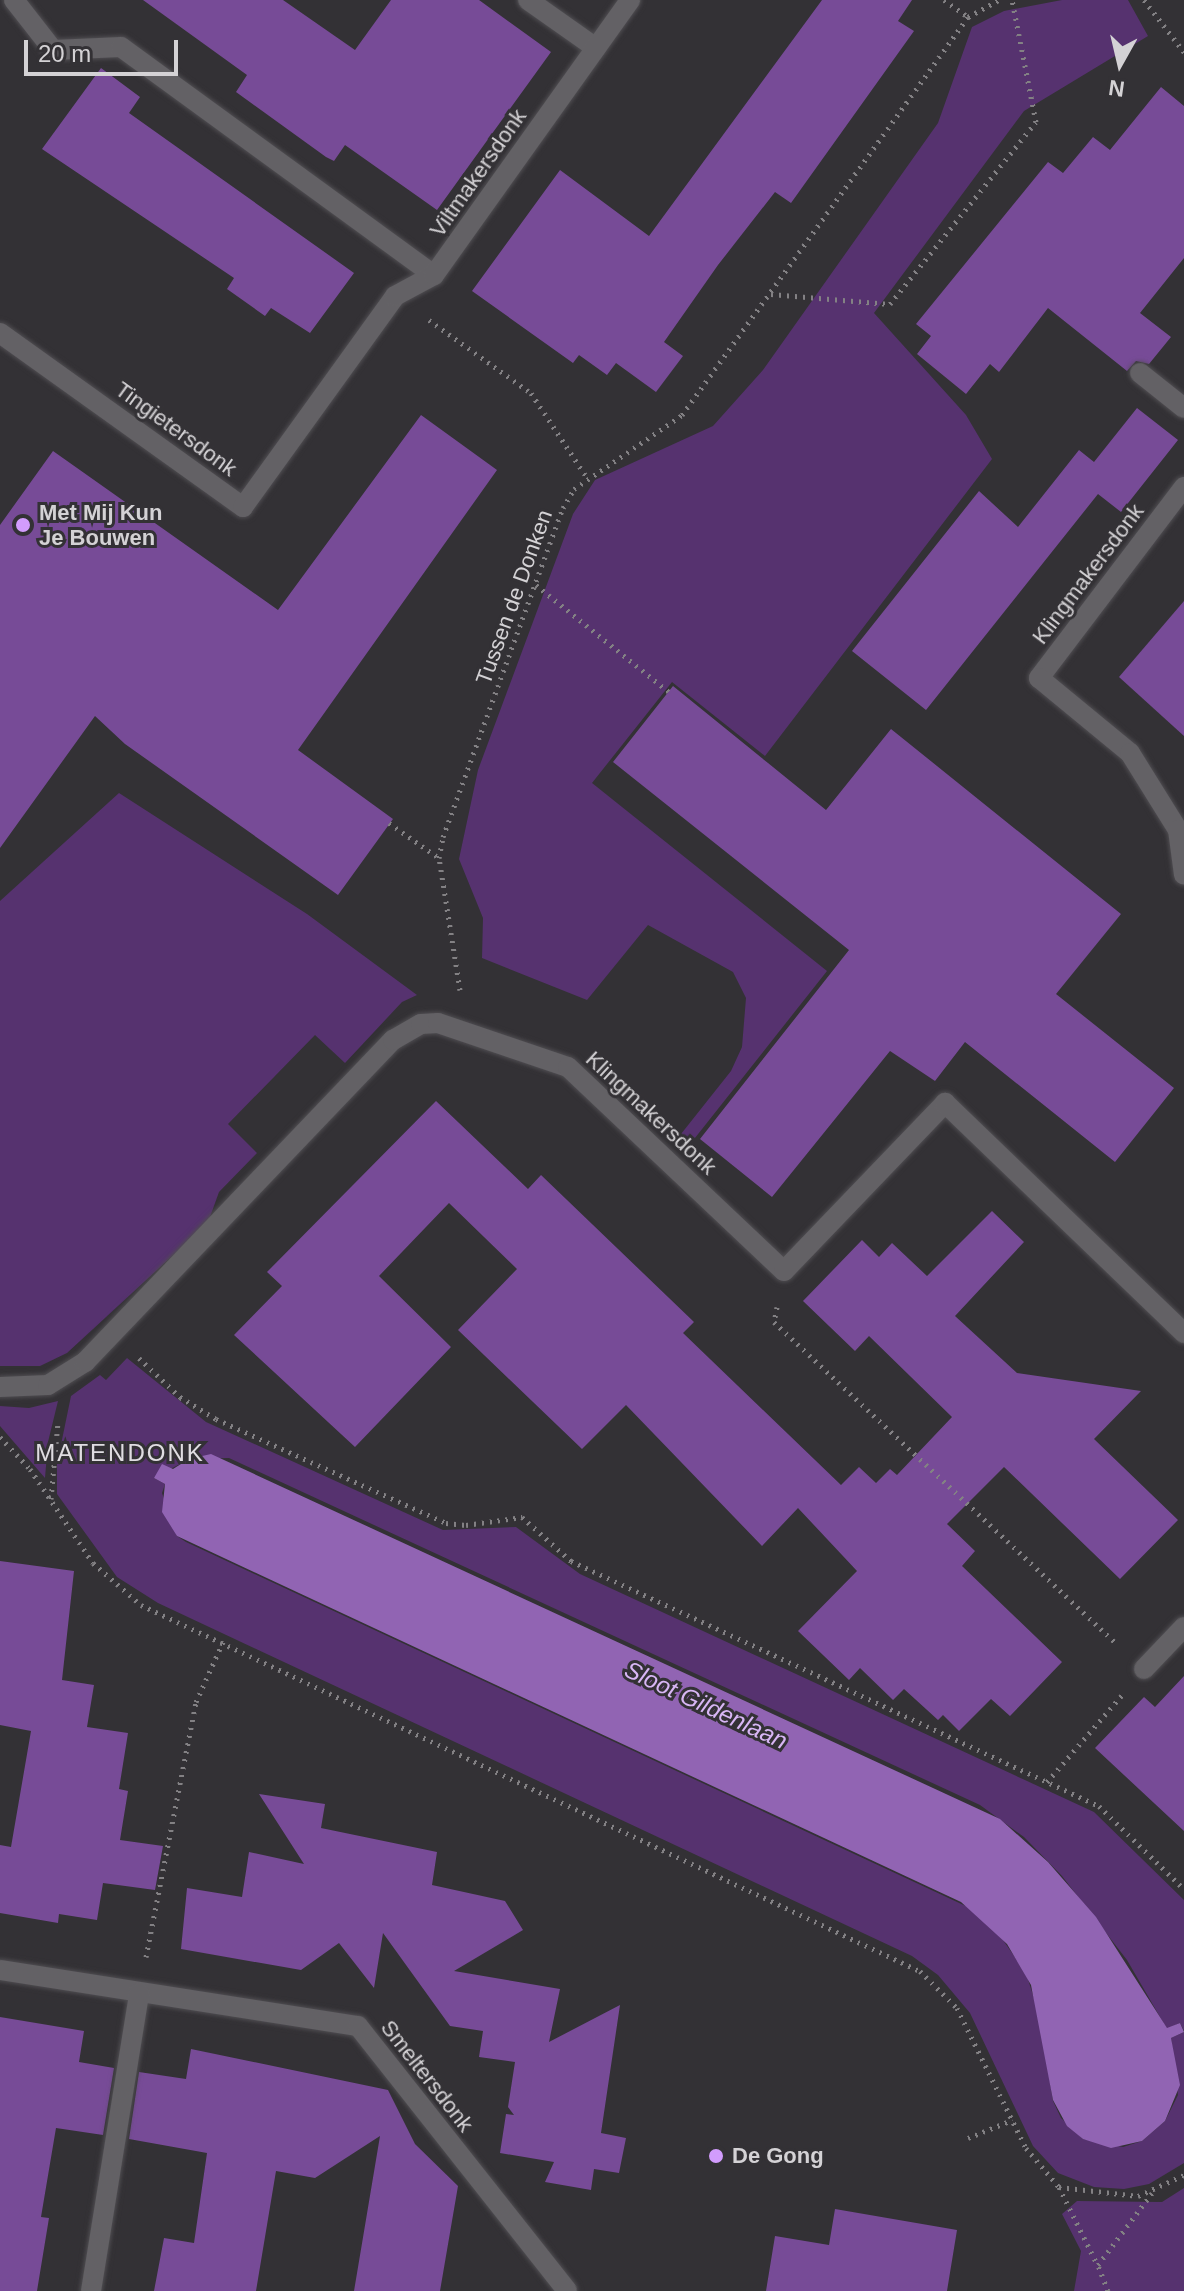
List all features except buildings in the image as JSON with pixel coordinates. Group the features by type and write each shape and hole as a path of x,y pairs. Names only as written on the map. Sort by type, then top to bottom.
{"street":[{"path":"14,0 53,50 121,47 434,275"},
{"path":"528,0 596,48"},
{"name":"Viltmakersdonk","path":"390,303 434,275 630,0"},
{"name":"Tingietersdonk","path":"0,333 243,507 390,303"},
{"path":"1140,373 1184,408"},
{"name":"Klingmakersdonk","path":"1184,487 1039,678 1130,753 1178,830 1184,875"},
{"name":"Klingmakersdonk","path":"0,1387 24,1389 71,1374 393,1040 421,1024 455,1027 568,1067 784,1271"},
{"path":"784,1271 945,1103 1184,1333"},
{"path":"1144,1669 1184,1627"},
{"name":"Smeltersdonk","path":"0,1970 358,2026 567,2291"},
{"path":"91,2291 139,1993"}],"path":[{"path":"944,0 968,17"},
{"name":"Tussen de Donken","path":"455,1027 458,968 439,858 453,808 563,508 588,479 682,415 968,17 999,0"},
{"path":"770,294 890,304 1036,122 1012,0"},
{"path":"1144,0 1184,52"},
{"path":"390,303 531,393 588,479"},
{"path":"536,585 669,692"},
{"path":"389,823 439,858"},
{"path":"784,1271 774,1322 1144,1669 1047,1782"},
{"path":"113,1333 180,1397 216,1419 446,1523 466,1525 522,1517 571,1561 1099,1806 1184,1889"},
{"path":"51,1501 51,1461 71,1374"},
{"path":"0,1437 51,1501 93,1563 121,1592 898,1958 934,1982 957,2008 1035,2161 1059,2187 1108,2291"},
{"path":"139,1993 196,1702 223,1642"},
{"path":"968,2138 1012,2120"},
{"path":"1098,2265 1152,2193 1184,2175"},
{"path":"1059,2187 1111,2196 1152,2193"}],"shaded area":[{"path":"1062,0 1128,0 1148,36 1024,111 874,313 966,415 992,459 765,756 672,682 592,783 827,971 691,1143 681,1134 731,1071 742,1047 746,998 733,972 648,925 587,1000 482,958 483,918 459,859 478,770 573,514 595,480 713,426 763,370 938,123 972,27 1004,11"},
{"path":"119,793 307,914 417,995 402,1002 345,1063 315,1035 228,1124 257,1153 219,1192 210,1217 182,1247 67,1353 40,1366 0,1366 0,901"},
{"path":"127,1358 206,1422 443,1530 516,1527 580,1574 1094,1812 1184,1900 1184,2031 1180,2023 1167,2029 1127,1960 1062,1876 1024,1837 980,1805 229,1458 189,1459 154,1478 165,1484 162,1493 177,1536 186,1542 970,1908 998,1933 1026,1973 1039,2014 1053,2101 1061,2118 1083,2139 1123,2147 1142,2141 1165,2121 1178,2095 1171,2038 1184,2032 1184,2163 1149,2184 1124,2189 1094,2187 1058,2173 1033,2146 970,2013 938,1975 912,1956 158,1603 117,1577 57,1494 57,1464 71,1396 100,1375 106,1380"},
{"path":"58,1401 48,1442 45,1478 0,1426 0,1406 29,1408"},
{"path":"1184,2188 1184,2291 1074,2291 1081,2251 1062,2214 1077,2201 1162,2202"}],"water":[{"name":"Sloot Gildenlaan","path":"211,1454 1000,1819 1048,1862 1096,1917 1167,2028 1180,2023 1184,2032 1171,2038 1180,2085 1165,2121 1142,2141 1111,2148 1083,2139 1067,2126 1053,2100 1031,1985 1007,1944 961,1902 177,1536 162,1512 165,1484 154,1478 162,1464 173,1469 189,1459"}],"place":[{"name":"Met Mij Kun Je Bouwen","path":"23,525"},
{"name":"De Gong","path":"716,2156"}],"district":[{"name":"MATENDONK","path":"120,1453"}]}
